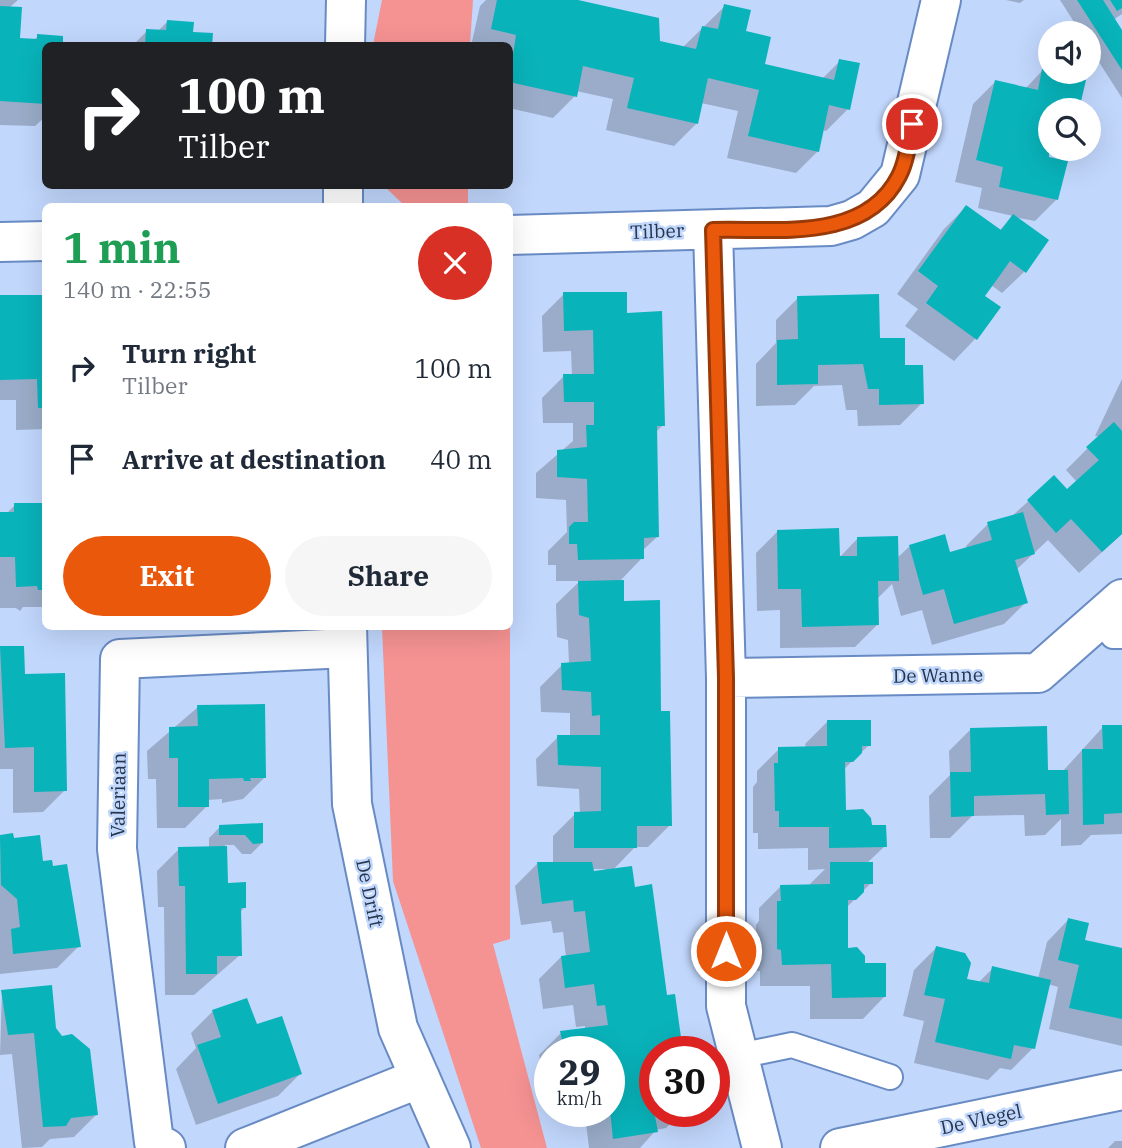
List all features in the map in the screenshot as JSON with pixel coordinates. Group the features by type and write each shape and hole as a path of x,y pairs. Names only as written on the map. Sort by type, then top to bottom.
{"street":[{"path":"345,42 346,0"},
{"name":"Tilber","path":"513,235 831,226 852,220 873,208 889,192 900,175 941,0"},
{"path":"713,230 726,678 726,1006 762,1148"},
{"path":"0,242 42,241"},
{"name":"De Wanne","path":"726,678 1038,673 1115,618"},
{"name":"De Drift","path":"347,638 352,804 398,1028 451,1148"},
{"name":"Valeriaan","path":"166,1148 154,1142 117,849 120,659 347,638"},
{"path":"245,1148 420,1078"},
{"name":"De Vlegel","path":"840,1148 1122,1090"}],"lane":[{"path":"739,1056 792,1045 890,1077"}],"shaded area":[{"path":"382,0 473,0 470,42 374,42"},
{"path":"387,189 468,189 468,203 402,203"},
{"path":"382,630 510,630 510,939 493,944 534,1099 534,1127 541,1127 547,1148 481,1148 393,881"}],"building":[{"path":"497,0 578,0 659,18 660,41 696,49 702,26 718,29 724,4 751,10 746,31 771,37 765,64 834,80 839,59 860,63 850,110 829,105 819,152 748,136 759,90 708,78 698,124 627,108 634,78 583,66 577,97 513,83 516,35 491,29"},
{"path":"1077,0 1103,0 1122,30 1122,70 1101,37 1101,21 1090,21"},
{"path":"1110,0 1122,0 1122,8 1117,11"},
{"path":"0,6 22,7 20,38 37,39 37,34 63,36 63,42 42,42 42,104 0,101"},
{"path":"167,20 194,22 193,32 213,33 212,42 145,42 146,29 166,30"},
{"path":"995,80 1038,90 1039,84 1085,84 1082,98 1038,98 1038,161 1068,161 1058,200 999,187 1003,167 976,160"},
{"path":"966,205 1001,230 1013,214 1049,240 1026,273 1010,261 985,296 1001,307 977,340 926,303 938,286 918,271"},
{"path":"563,292 627,292 627,313 662,311 665,426 657,426 659,537 644,538 644,559 578,560 577,544 569,544 569,527 574,522 588,522 587,479 557,477 557,450 587,447 586,425 594,425 594,402 564,402 563,374 594,374 593,330 564,331"},
{"path":"879,294 880,338 905,338 905,365 923,365 924,404 879,405 879,389 868,389 863,364 818,365 818,384 777,385 777,340 798,339 797,296"},
{"path":"0,295 42,295 42,408 38,408 37,379 0,380"},
{"path":"1114,422 1122,431 1122,534 1102,552 1071,519 1056,533 1027,500 1054,475 1067,489 1099,460 1086,447"},
{"path":"14,503 42,503 42,590 38,590 37,586 16,587 15,557 0,557 0,512 14,512"},
{"path":"1023,512 1035,554 1015,560 1028,603 954,624 944,589 923,595 909,545 945,534 950,552 992,540 987,522"},
{"path":"839,528 840,556 857,556 857,537 898,536 899,581 878,581 879,625 802,627 801,589 778,589 777,530"},
{"path":"624,580 624,601 660,600 661,711 670,711 672,826 637,826 637,848 574,848 574,812 601,811 601,767 558,765 557,735 600,735 600,715 592,716 591,692 562,690 561,663 591,661 589,618 579,615 578,581"},
{"path":"0,646 24,646 25,674 65,673 67,791 34,792 34,747 5,748"},
{"path":"265,704 266,778 250,778 251,781 244,781 243,778 209,779 209,807 178,807 178,758 169,758 169,727 198,726 197,705"},
{"path":"827,720 871,720 871,746 862,746 862,753 853,762 845,762 846,810 863,809 871,818 872,825 886,825 887,847 829,848 829,827 779,827 779,811 775,811 774,763 778,763 778,747 827,746"},
{"path":"1102,725 1122,725 1122,813 1104,814 1104,824 1083,825 1082,749 1103,749"},
{"path":"1047,726 1048,770 1068,770 1069,814 1046,815 1045,794 974,796 974,816 951,817 950,772 971,772 970,728"},
{"path":"263,823 263,843 253,844 245,835 219,835 219,825"},
{"path":"13,833 14,838 40,835 43,861 52,860 53,866 67,864 81,947 13,954 11,929 20,927 17,899 1,885 0,835"},
{"path":"227,846 228,883 246,882 246,908 241,908 242,956 217,956 217,974 186,974 185,886 179,886 178,847"},
{"path":"537,862 592,862 594,871 632,866 635,887 652,884 667,995 675,994 681,1036 639,1036 639,1127 657,1127 658,1132 613,1139 612,1127 625,1127 625,1036 561,1036 560,1031 608,1025 605,1005 597,1006 594,984 565,988 561,956 590,952 585,911 574,912 573,900 542,904"},
{"path":"830,862 873,862 873,884 864,884 864,892 856,900 848,900 848,948 857,947 865,956 865,963 886,963 886,997 832,998 831,964 782,965 781,950 777,949 777,901 781,901 780,885 830,884"},
{"path":"1068,918 1089,923 1085,940 1122,948 1122,1019 1069,1008 1079,965 1058,960"},
{"path":"936,946 965,953 971,963 967,979 989,983 992,966 1051,980 1035,1049 1014,1045 1011,1059 935,1042 945,999 924,995"},
{"path":"52,985 56,1028 62,1036 72,1034 90,1049 98,1115 71,1118 66,1126 43,1127 34,1033 8,1035 1,990"},
{"path":"247,998 257,1024 282,1016 302,1074 218,1104 197,1045 221,1037 212,1010"}],"route":[{"path":"726,951 726,678 715,377 713,230 831,226 852,220 873,208 889,192 900,175 912,124"}]}
